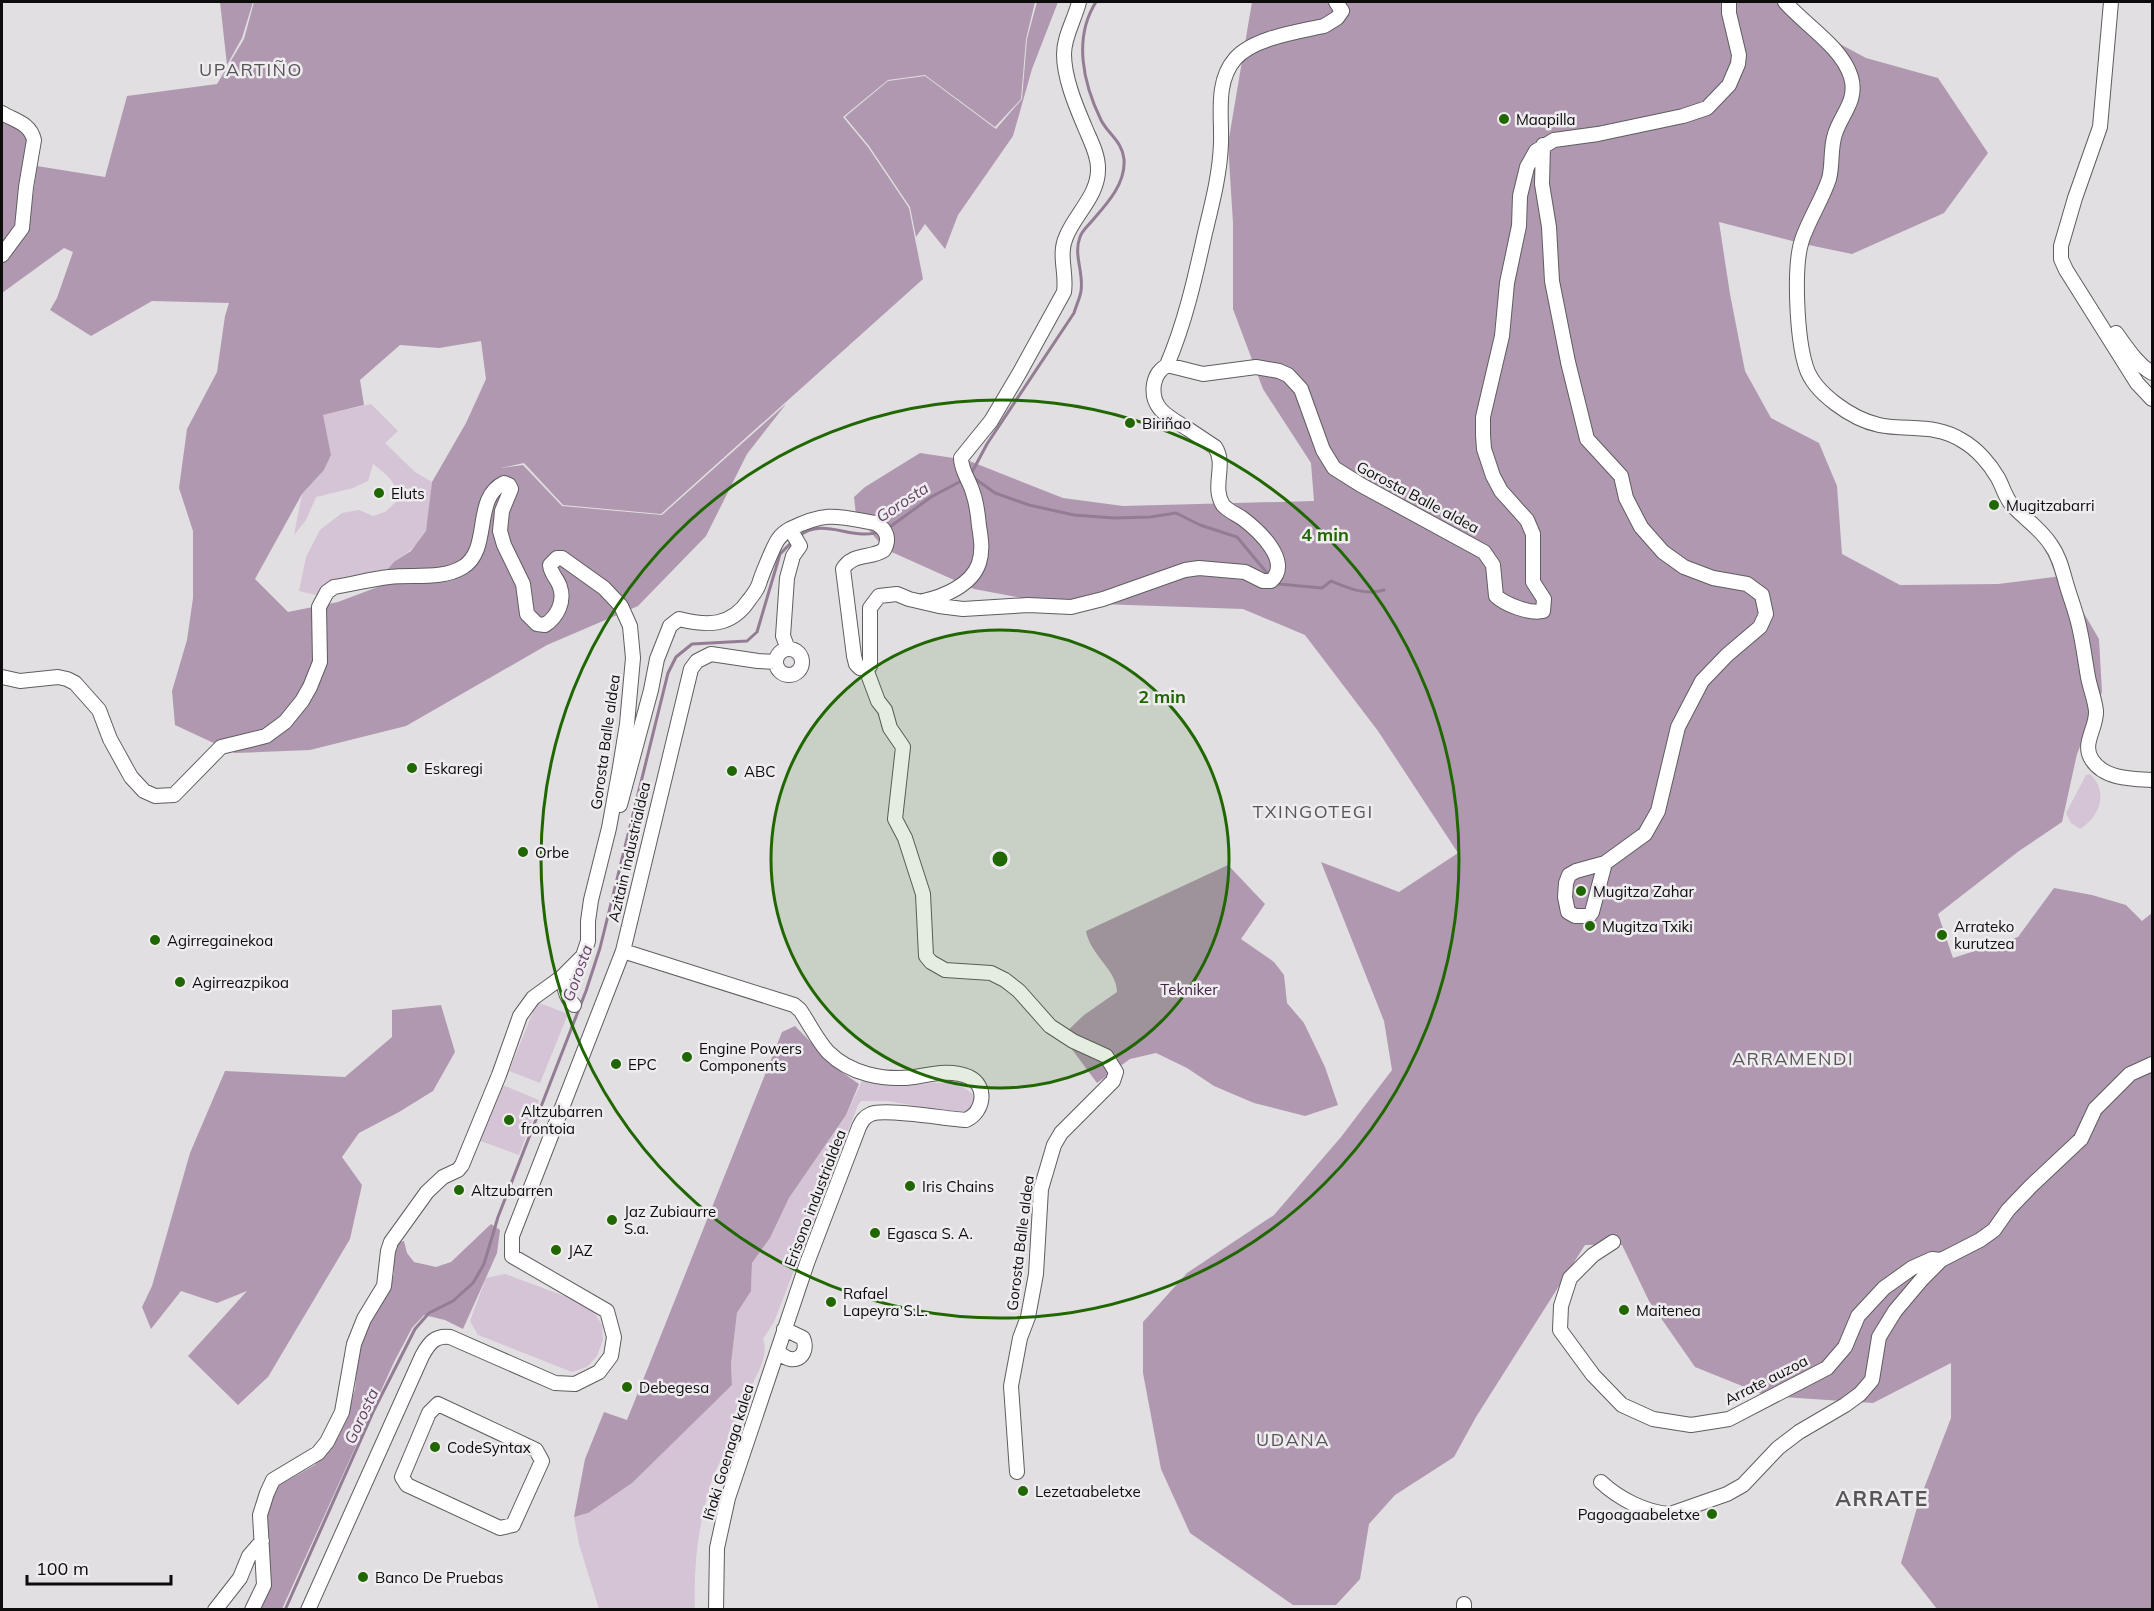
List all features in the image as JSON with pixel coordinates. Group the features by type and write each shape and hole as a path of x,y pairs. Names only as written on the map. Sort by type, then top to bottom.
{"street":[{"path":"921,601 950,592 968,579 978,567 981,545 977,507 961,465 962,458 991,421 1064,292 1064,240 1096,185 1098,166 1094,148 1067,77 1064,58 1066,41 1079,2"},
{"name":"Gorosta Balle aldea","path":"866,669 870,666 871,661 870,608 879,596 897,594 939,606 963,609 1028,605 1071,607 1103,599 1185,570 1200,568 1245,572 1263,581 1271,581 1275,577 1279,565 1275,552 1250,525 1227,508 1220,498 1217,479 1221,458 1215,447 1164,414 1156,404 1154,387 1156,376 1167,365 1191,295 1210,210 1221,145 1221,97 1229,68 1241,53 1270,39 1324,26 1342,11 1336,2"},
{"path":"1605,863 1645,834 1658,812 1678,727 1702,681 1727,655 1760,627 1766,614 1762,595 1747,584 1713,578 1684,567 1663,552 1641,527 1626,498 1621,476 1587,439 1568,362 1552,281 1549,227 1542,184 1543,145 1565,137 1598,134 1683,116 1707,108 1729,85 1738,64 1739,55 1729,14 1729,2"},
{"path":"1785,2 1835,50 1847,67 1853,87 1850,107 1834,136 1829,178 1801,243 1798,276 1798,332 1806,367 1811,378 1826,396 1868,421 1880,425 1941,431 1963,440 1986,462 1998,477 2007,497 2044,536 2058,558 2079,626 2087,674 2095,703 2096,722 2088,746 2090,758 2098,768 2107,773 2152,780"},
{"path":"2111,2 2100,127 2074,198 2061,246 2061,259 2137,383 2152,399"},
{"path":"2,113 22,122 33,132 34,140 26,187 24,220 18,233 2,255"},
{"name":"Gorosta Balle aldea","path":"1167,365 1203,374 1256,367 1288,375 1301,389 1323,450 1334,468 1485,552 1493,565 1496,596 1508,604 1538,612 1543,611 1544,599 1533,582 1531,526 1502,491 1493,476 1484,448 1483,435 1486,402 1502,336 1507,283 1519,226 1523,180 1531,158 1543,145"},
{"path":"2088,303 2103,316 2134,357 2152,373"},
{"name":"Gorosta Balle aldea","path":"2,677 20,681 58,677 67,678 75,683 99,710 110,739 131,777 144,791 155,796 174,795 221,747 266,736 285,722 302,701 320,662 319,607 327,592 334,587 390,577 445,574 464,567 475,554 486,504 498,486 504,483 509,485 510,489 502,511 500,531 504,545 523,584 527,614 537,624 545,625 558,614 561,604 561,588 550,566 557,558 562,558 604,588 621,606 630,626 633,658 627,724 609,828 591,900 588,941 583,956 562,977 533,998 520,1016 499,1075 462,1165 458,1170 443,1177 427,1192 391,1242 384,1286 364,1319 354,1344 342,1412 327,1442 318,1453 273,1480 260,1515 264,1585 252,1610"},
{"name":"Gorosta Balle aldea","path":"794,535 812,519 828,515 875,523 884,530 888,540 884,550 872,555 852,558 843,569 856,664 866,669"},
{"path":"609,828 626,789 657,658 670,626 679,620 716,624 743,609 759,586 762,572 774,544 783,533 794,535 800,546 793,556 786,587 783,636 788,649"},
{"path":"788,649 797,651 802,660 801,669 797,673 788,675 780,671 776,662 780,653 788,649"},
{"name":"Azitain industrialdea","path":"308,1610 430,1341 443,1336 450,1337 555,1383 575,1384 599,1372 611,1356 614,1337 607,1311 512,1256 512,1236 622,951 691,669 697,661 711,654 776,662"},
{"name":"Gorosta Balle aldea","path":"866,669 878,701 885,710 890,728 903,747 896,819 905,838 923,894 926,956 931,962 945,970 991,973 1005,980 1019,991 1050,1026 1073,1041 1106,1056 1116,1072 1113,1081 1061,1133 1054,1145 1041,1189 1035,1284 1011,1386 1017,1472"},
{"name":"Erisono industrialdea","path":"622,951 794,1005 834,1057 865,1074 897,1078 954,1073 969,1077 980,1088 982,1099 980,1106 977,1112 966,1120 886,1111 870,1114 864,1118 780,1341"},
{"path":"562,977 568,1000 574,1005"},
{"name":"Arrate auzoa","path":"1601,1482 1640,1507 1662,1514 1670,1514 1727,1494 1743,1485 1778,1448 1799,1432 1845,1405 1868,1385 1872,1380 1879,1337 1886,1324 1917,1285 1941,1260 1980,1240 1994,1230 2008,1210 2081,1139 2095,1109 2130,1074 2152,1064"},
{"name":"Arrate auzoa","path":"1613,1242 1593,1255 1570,1278 1561,1306 1560,1330 1593,1375 1622,1405 1653,1419 1691,1425 1729,1419 1827,1368 1845,1347 1858,1316 1884,1288 1912,1268 1932,1259 1941,1260"},
{"name":"Iñaki Goenaga kalea","path":"716,1610 717,1548 728,1498 780,1341"},
{"path":"438,1404 536,1450 542,1461 513,1525 500,1528 407,1485 402,1477 417,1441 429,1413 438,1404"},
{"path":"215,1610 240,1578 249,1556 262,1541"}],"shaded area":[{"path":"371,404 398,431 385,443 415,472 432,482 427,528 419,542 385,571 338,579 323,588 320,596 299,591 306,557 320,530 342,513 359,510 373,516 385,512 397,501 394,484 373,464 368,481 353,488 316,497 306,520 294,535 302,494 324,470 331,455 322,415"},
{"path":"2090,774 2099,788 2100,803 2093,817 2080,829 2071,823 2066,813 2086,775"},
{"path":"537,1002 568,1014 540,1083 509,1071"},
{"path":"862,1081 899,1085 951,1084 968,1090 975,1097 973,1107 963,1114 888,1101 861,1101 858,1105 774,1322 763,1339 765,1347 762,1364 741,1406 724,1454 714,1474 704,1507 698,1541 695,1609 599,1609 579,1544 574,1517 588,1513 732,1385 731,1364 737,1313 751,1291 752,1263 770,1238 789,1198 846,1115"},
{"name":"Altzubarren frontoia","path":"500,1084 539,1100 519,1155 478,1140"},
{"path":"505,1274 583,1303 594,1312 602,1325 603,1340 597,1356 587,1367 572,1372 478,1335 470,1321 486,1278"}],"green space":[{"path":"220,2 253,2 242,38 227,65"},
{"path":"254,2 1035,2 1026,39 1021,99 995,127 925,75 888,80 843,117 868,147 909,208 923,279 661,514 563,505 524,463 501,468 523,465 562,506 662,515 786,404 747,454 706,536 638,606 547,645 406,726 310,750 235,753 175,725 172,691 187,640 193,598 193,531 179,488 187,429 217,372 229,303 152,301 91,336 50,310 57,298 73,252 64,248 2,293 2,264 28,233 37,166 105,177 127,96 217,84 244,39","holes":["481,341 486,379 466,423 432,482 426,531 411,551 394,562 386,571 383,585 338,602 288,612 255,579 302,494 324,470 331,455 323,415 364,405 360,380 400,345 439,348"]},
{"path":"1037,2 1058,2 1032,69 1013,136 958,215 945,249 925,224 916,237 910,207 869,146 845,117 888,81 925,76 996,129 1022,99 1027,39"},
{"path":"1252,2 1777,2 1788,16 1866,58 1938,78 1988,153 1944,213 1852,254 1719,222 1745,371 1771,418 1819,443 1837,486 1842,554 1900,585 1998,584 2062,576 2099,639 2102,692 2077,754 2062,822 2019,851 1938,914 1953,958 2018,937 2054,888 2092,895 2126,905 2142,921 2152,913 2152,1609 1937,1609 1901,1563 1918,1504 1951,1418 1951,1363 1873,1403 1767,1396 1695,1367 1649,1301 1622,1245 1585,1245 1476,1417 1454,1457 1395,1495 1369,1524 1360,1579 1336,1605 1293,1605 1190,1533 1161,1469 1143,1373 1143,1322 1187,1273 1274,1215 1341,1137 1392,1070 1384,1021 1321,862 1399,892 1458,853 1378,731 1305,635 1243,609 1043,602 974,589 885,549 856,515 854,497 865,487 920,453 967,460 1063,498 1123,506 1314,501 1311,463 1263,389 1233,309 1233,223 1228,144"},
{"path":"2,117 13,122 31,142 17,230 2,250"},
{"name":"Tekniker","path":"1228,865 1265,904 1241,939 1274,962 1284,975 1287,1003 1304,1023 1325,1067 1338,1105 1305,1116 1254,1103 1214,1086 1187,1068 1156,1053 1130,1059 1097,1083 1062,1036 1084,1015 1117,992 1113,977 1088,940 1086,931"},
{"path":"441,1005 455,1052 433,1091 359,1133 342,1157 362,1185 350,1239 268,1377 238,1405 188,1356 247,1291 217,1303 181,1291 151,1329 142,1307 152,1286 190,1153 225,1071 345,1077 392,1037 392,1010"},
{"path":"795,1026 836,1068 859,1084 846,1115 789,1198 770,1238 752,1263 751,1291 737,1313 731,1364 732,1385 632,1483 588,1513 574,1517 585,1459 604,1412 627,1420 782,1032"},
{"path":"491,1224 500,1230 497,1253 463,1329 445,1320 424,1315 412,1328 394,1362 282,1609 255,1610 264,1512 276,1487 315,1465 333,1440 348,1413 355,1389 360,1339 375,1310 390,1289 394,1273 393,1251 396,1243 404,1241 407,1253 414,1262 436,1267 451,1262"}],"waterway":[{"name":"Gorosta","path":"971,474 987,444 1074,313 1082,284 1078,257 1080,237 1109,201 1122,177 1123,153 1118,142 1101,120 1085,76 1083,61 1085,30 1096,2"},
{"path":"974,478 995,493 1029,505 1074,515 1114,518 1150,517 1176,513 1200,525 1237,537 1267,573"},
{"name":"Gorosta","path":"887,529 931,497 963,480"},
{"name":"Gorosta","path":"798,537 818,528 860,534 881,531"},
{"name":"Gorosta","path":"285,1610 374,1410 415,1329 429,1313 453,1301 473,1283 484,1264 498,1217 586,991 600,948 668,673 676,657 692,644 747,641 757,632 780,554 793,541"},
{"path":"1279,584 1322,588 1331,581 1364,592 1384,590"}],"place":[{"name":"Maapilla","path":"1504,119"},
{"name":"Biriñao","path":"1130,423"},
{"name":"Eluts","path":"379,493"},
{"name":"Mugitzabarri","path":"1994,505"},
{"name":"Eskaregi","path":"412,768"},
{"name":"ABC","path":"732,771"},
{"name":"Orbe","path":"523,852"},
{"name":"Mugitza Zahar","path":"1581,891"},
{"name":"Mugitza Txiki","path":"1590,926"},
{"name":"Arrateko kurutzea","path":"1942,935"},
{"name":"Agirregainekoa","path":"155,940"},
{"name":"Agirreazpikoa","path":"180,982"},
{"name":"Engine Powers Components","path":"687,1057"},
{"name":"EPC","path":"616,1064"},
{"name":"Altzubarren frontoia","path":"509,1120"},
{"name":"Iris Chains","path":"910,1186"},
{"name":"Altzubarren","path":"459,1190"},
{"name":"Jaz Zubiaurre S.a.","path":"612,1220"},
{"name":"Egasca S. A.","path":"875,1233"},
{"name":"JAZ","path":"556,1250"},
{"name":"Rafael Lapeyra S.L.","path":"831,1302"},
{"name":"Maitenea","path":"1624,1310"},
{"name":"Debegesa","path":"627,1387"},
{"name":"CodeSyntax","path":"435,1447"},
{"name":"Lezetaabeletxe","path":"1023,1491"},
{"name":"Pagoagaabeletxe","path":"1712,1514"},
{"name":"Banco De Pruebas","path":"363,1577"}],"district":[{"name":"UPARTIÑO","path":"251,69"},
{"name":"TXINGOTEGI","path":"1313,811"},
{"name":"ARRAMENDI","path":"1793,1058"},
{"name":"UDANA","path":"1293,1439"},
{"name":"ARRATE","path":"1882,1498"}]}
